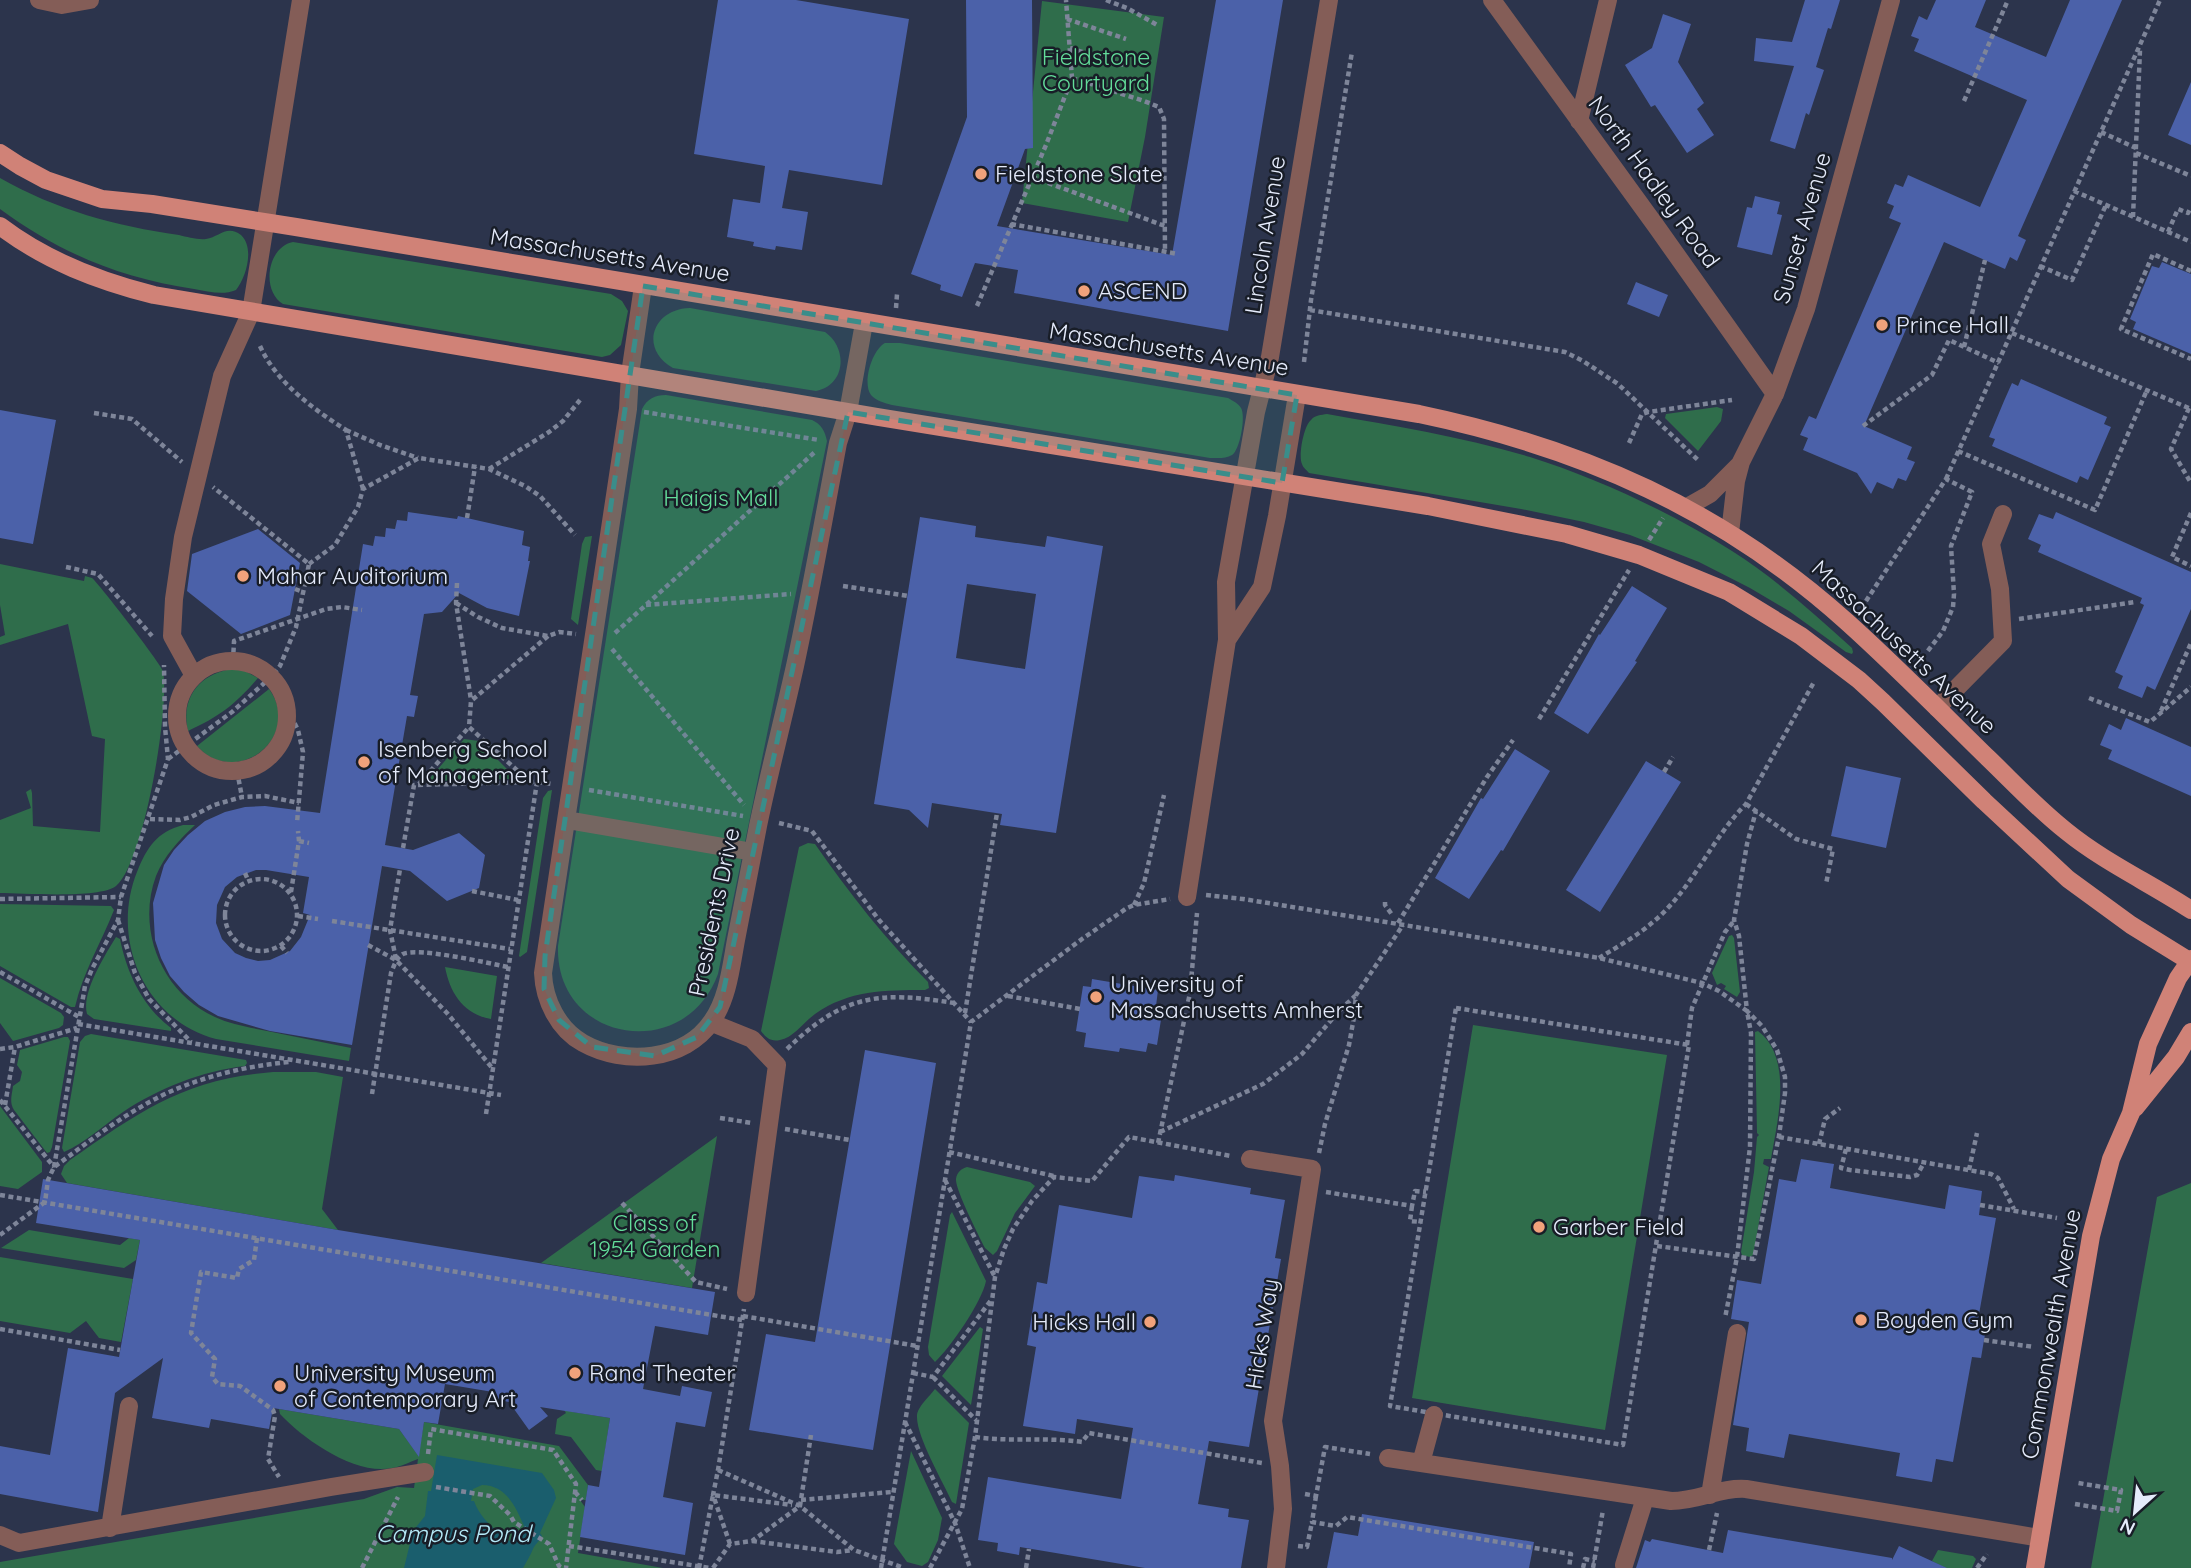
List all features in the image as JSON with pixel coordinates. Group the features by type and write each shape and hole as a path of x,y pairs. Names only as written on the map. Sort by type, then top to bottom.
{"main road":[{"name":"Massachusetts Avenue","path":"0,153 46,180 102,199 152,204 1419,414 1515,438 1580,460 1642,485 1686,507 1767,558 1821,598 2068,833 2094,852 2191,910"},
{"path":"0,226 40,253 95,278 154,295 1282,484 1428,506 1594,540 1639,555 1729,593 1801,636 1859,680 2059,871 2131,925 2190,960"},
{"name":"Commonwealth Avenue","path":"2035,1568 2091,1236 2111,1159 2131,1113 2148,1044 2178,978 2190,960"},
{"name":"Commonwealth Avenue","path":"2131,1113 2176,1058 2191,1032"}],"street":[{"path":"39,0 62,5 90,0"},
{"path":"194,676 172,636 183,537 222,376 251,312 301,0"},
{"name":"Lincoln Avenue","path":"1227,640 1226,582 1329,0"},
{"name":"North Hadley Road","path":"1492,0 1775,394"},
{"path":"1579,121 1608,0"},
{"name":"Sunset Avenue","path":"1730,533 1741,462 1775,394 1806,309 1891,0"},
{"name":"Presidents Drive","path":"643,286 630,374 628,409 544,973 544,989 559,1020 581,1042 627,1056 655,1056 680,1049 712,1023 720,1007 795,665 838,443 849,412 864,323"},
{"path":"1193,896 1227,640 1262,587 1271,552 1297,395"},
{"name":"Sunset Avenue","path":"1686,507 1710,494 1741,462"},
{"path":"1937,708 2003,640 2000,589 1991,544 2003,514"},
{"path":"233,661 260,668 271,677 281,691 287,708 287,723 276,750 252,767 237,771 222,770 195,757 185,745 178,724 178,702 184,688 194,676 219,662 233,661"},
{"path":"567,820 753,852"},
{"path":"712,1023 752,1038 777,1065 746,1293"},
{"path":"1250,1159 1311,1169"},
{"name":"Hicks Way","path":"1276,1568 1283,1509 1273,1420 1311,1169"},
{"path":"1714,1501 1730,1327"},
{"path":"110,1528 129,1406"},
{"path":"1421,1463 1434,1415"},
{"path":"1385,1457 1645,1498 1714,1501 1729,1489 1746,1489 2040,1538"},
{"path":"0,1545 110,1528 290,1494 428,1479"},
{"path":"1624,1565 1645,1498"},
{"path":"0,1535 19,1543"}],"path":[{"path":"977,306 1072,78 1066,0"},
{"path":"1106,0 1159,26"},
{"path":"1964,102 2008,0"},
{"path":"1866,601 1946,479 2160,0"},
{"path":"1067,19 1126,39"},
{"path":"2133,217 2140,46"},
{"path":"1070,48 1124,65"},
{"path":"1304,362 1352,52"},
{"path":"1072,78 1159,107 1164,119 1165,251"},
{"path":"2101,132 2191,176"},
{"path":"1032,177 1164,226"},
{"path":"2074,191 2191,242"},
{"path":"2040,267 2072,280 2106,205"},
{"path":"2168,232 2178,209 2188,213 2191,207"},
{"path":"1011,224 1178,254"},
{"path":"2191,271 2153,254 2121,329 2191,359"},
{"path":"1964,347 1985,260"},
{"path":"895,312 897,295"},
{"path":"1310,310 1565,352 1618,384 1699,461"},
{"path":"2012,332 2190,408 2171,449 2191,483"},
{"path":"1863,426 1933,375 1949,340 1999,363"},
{"path":"260,346 266,360 281,378 320,413 346,429 380,445 419,458 489,469 525,485 540,496 575,535"},
{"path":"1958,452 2095,510 2147,390"},
{"path":"489,469 549,432 563,421 580,400"},
{"path":"1629,443 1642,414 1732,400"},
{"path":"613,635 827,441 641,411"},
{"path":"94,413 132,419 309,564"},
{"path":"168,759 232,712 280,666 298,617 309,564 335,545 358,506 363,489 346,429"},
{"path":"363,489 419,458"},
{"path":"467,518 475,467"},
{"path":"1927,652 1943,631 1953,607 1951,546 1972,492 1946,479"},
{"path":"2191,513 2172,557 2191,565"},
{"path":"1648,542 1665,514"},
{"path":"66,567 98,574 155,640"},
{"path":"1539,719 1627,575"},
{"path":"419,785 469,727 471,701 456,603 457,583"},
{"path":"843,586 908,596"},
{"path":"295,589 303,592"},
{"path":"646,606 796,593"},
{"path":"2001,621 2135,602"},
{"path":"456,603 478,618 502,628 548,636"},
{"path":"233,661 234,641 326,609 342,607 362,610"},
{"path":"471,701 548,636 559,632 577,634"},
{"path":"2160,715 2191,643"},
{"path":"584,789 737,816 750,815 611,648"},
{"path":"0,1235 45,1202 48,1180 54,1167 83,996 92,969 118,920 121,897 150,819 168,759 164,662"},
{"path":"1599,958 1653,922 1667,908 1733,817 1746,804 1814,682"},
{"path":"2089,698 2150,722 2191,687"},
{"path":"287,708 298,730 303,752 297,823"},
{"path":"469,727 530,782"},
{"path":"1160,1132 1263,1084 1302,1054 1356,995 1487,777 1513,740"},
{"path":"1664,772 1672,757"},
{"path":"237,771 242,797"},
{"path":"403,848 414,785 530,782 554,784"},
{"path":"486,1114 537,782"},
{"path":"1134,905 1144,883 1164,794"},
{"path":"150,819 180,820 242,797 265,796 299,803"},
{"path":"222,803 225,812"},
{"path":"1746,804 1796,839 1833,849 1826,884"},
{"path":"1730,1327 1750,1147 1751,1033 1734,920 1756,811"},
{"path":"964,1014 997,813"},
{"path":"779,823 812,831 879,920 971,1022"},
{"path":"291,893 299,841 298,831"},
{"path":"299,841 309,843"},
{"path":"396,960 390,930 400,869"},
{"path":"245,873 248,880"},
{"path":"248,880 272,880 291,893 296,904 298,916 290,938 270,951 246,948 236,941 225,919 225,907 230,896 248,880"},
{"path":"472,891 518,900"},
{"path":"1158,1143 1189,993 1193,896"},
{"path":"881,1568 971,1022 1082,939 1134,905 1193,896 1243,899 1599,958 1702,983 1719,991 1748,1011 1771,1038 1782,1065 1785,1093 1779,1136 1754,1259 1657,1247"},
{"path":"0,898 121,897"},
{"path":"1385,902 1393,916"},
{"path":"298,916 318,919"},
{"path":"118,920 135,973 149,999 192,1043"},
{"path":"1687,1045 1456,1008 1390,1406 1623,1445 1689,1045 1692,1008 1725,932 1734,920"},
{"path":"332,921 510,949"},
{"path":"368,945 396,960 447,1013 493,1070"},
{"path":"281,946 286,953"},
{"path":"372,1094 391,973 396,960 404,953 427,953 508,967"},
{"path":"0,972 78,1023 501,1096"},
{"path":"1311,1169 1319,1154 1325,1124 1349,1045 1356,995"},
{"path":"1007,996 1080,1009"},
{"path":"774,1061 817,1021 836,1009 858,1001 878,997 901,997 955,1004"},
{"path":"0,1049 15,1047 78,1023"},
{"path":"5,1105 15,1047"},
{"path":"54,1167 140,1107 170,1092 219,1074 271,1063 296,1061"},
{"path":"0,1100 54,1167"},
{"path":"1819,1144 1825,1119 1840,1108"},
{"path":"1969,1170 1977,1133"},
{"path":"1779,1136 1991,1174 1998,1178 2014,1209"},
{"path":"949,1152 1054,1177 1092,1181 1129,1137 1250,1159"},
{"path":"1846,1149 1842,1168 1850,1170 1910,1177 1917,1175 1924,1163"},
{"path":"930,1568 962,1510 975,1437 995,1277 1013,1229 1032,1200 1054,1177"},
{"path":"945,1179 995,1277"},
{"path":"1421,1222 1410,1221 1412,1206 1415,1191 1426,1192"},
{"path":"0,1195 916,1346"},
{"path":"1351,1196 1412,1206"},
{"path":"622,1203 696,1282 746,1293 718,1470 699,1567"},
{"path":"1980,1205 2057,1218"},
{"path":"257,1238 254,1260 239,1269 237,1278 201,1272 191,1333 215,1360 212,1377 218,1384 240,1387 273,1410 275,1416 268,1459 290,1494"},
{"path":"933,1377 994,1297"},
{"path":"0,1329 120,1350"},
{"path":"1984,1340 2034,1347"},
{"path":"912,1373 933,1377 977,1420"},
{"path":"905,1420 954,1523 970,1568"},
{"path":"431,1429 553,1451 576,1484 564,1568 559,1566 549,1544 520,1527 490,1496 428,1479 431,1429"},
{"path":"975,1437 998,1440 1044,1438 1082,1442 1089,1433 1280,1466"},
{"path":"752,1541 800,1503 811,1435"},
{"path":"1297,1546 1307,1548 1325,1447 1385,1457"},
{"path":"718,1470 800,1503 854,1550 904,1568"},
{"path":"2075,1504 2117,1511 2121,1490 2078,1483"},
{"path":"575,1492 582,1500"},
{"path":"713,1495 800,1503 892,1492"},
{"path":"1305,1494 1316,1496"},
{"path":"713,1495 730,1544"},
{"path":"1709,1550 1714,1501"},
{"path":"1593,1568 1604,1502"},
{"path":"362,1568 393,1505"},
{"path":"1312,1522 1336,1526 1347,1517 1571,1554 1569,1568"},
{"path":"569,1546 712,1568 730,1544 752,1541 836,1552 854,1550"},
{"path":"1026,1568 1029,1549"},
{"path":"1977,1568 1987,1554"},
{"path":"1583,1568 1585,1559 1595,1560"}],"highlighted area":[{"path":"643,286 1297,395 1282,483 848,412 720,1007 697,1037 655,1056 592,1047 559,1020 544,989 545,956"}],"green space":[{"name":"Fieldstone Courtyard","path":"1042,1 1164,17 1128,222 1022,203"},
{"path":"0,178 65,208 132,227 200,239 211,238 227,231 236,232 248,247 248,263 243,278 236,290 215,292 141,278 92,261 45,239 0,209"},
{"path":"293,242 611,294 622,301 628,311 621,345 610,355 602,357 283,304 272,290 270,270 277,252"},
{"path":"690,308 825,332 838,347 838,374 833,382 816,391 673,368 662,360 656,351 654,331 667,315"},
{"path":"885,343 900,343 1228,398 1241,408 1240,440 1232,455 1210,458 881,402 868,390 868,375 872,359"},
{"name":"Haigis Mall","path":"666,395 812,420 822,428 827,441 718,974 702,1003 679,1021 652,1030 624,1030 599,1021 577,1004 563,979 558,946 642,409 652,398"},
{"path":"1717,407 1723,409 1721,421 1698,451 1665,418 1666,414"},
{"path":"1327,414 1429,432 1505,450 1581,475 1634,498 1685,523 1748,562 1809,609 1852,648 1853,652 1846,652 1789,611 1750,588 1699,562 1630,535 1521,509 1309,473 1301,460 1304,434 1313,418"},
{"path":"592,536 578,625 571,619 582,544 585,537"},
{"path":"0,564 84,581 85,576 92,578 130,624 163,671 163,717 145,817 126,872 116,886 107,890 78,894 0,893 0,820 31,808 26,792 31,789 33,826 100,832 105,739 92,736 68,624 0,645 0,637 5,635 0,605"},
{"path":"233,669 245,671 258,678 226,709 188,731 187,708 195,689 211,676"},
{"path":"269,689 278,707 278,724 272,739 261,752 246,760 230,762 213,758 197,746"},
{"path":"464,739 479,741 515,777 431,781 430,778"},
{"path":"552,790 527,952 520,957 543,798"},
{"path":"183,825 195,825 178,842 156,876 149,917 158,958 168,976 196,1006 215,1017 243,1026 351,1048 349,1061 216,1039 191,1029 169,1014 152,995 139,974 131,949 128,924 130,898 137,872 149,848 160,836"},
{"path":"808,843 815,844 868,916 928,982 929,988 868,993 841,1000 815,1014 789,1036 774,1040 761,1031 799,847"},
{"path":"0,904 111,906 114,910 87,970 75,1007 0,966"},
{"path":"1732,935 1740,992 1737,997 1724,989 1726,986 1721,983 1717,985 1712,973 1729,936"},
{"path":"116,937 120,939 137,988 171,1031 94,1019 87,1014 87,996 91,985"},
{"path":"445,967 497,976 491,1019 473,1012 459,1001 450,985"},
{"path":"0,978 61,1013 64,1017 63,1025 13,1041 0,1023"},
{"name":"Garber Field","path":"1473,1025 1667,1055 1605,1430 1412,1398"},
{"path":"1758,1031 1769,1043 1776,1057 1780,1092 1771,1159 1764,1159 1763,1164 1769,1167 1753,1255 1750,1257 1742,1255 1741,1252 1759,1135 1755,1032"},
{"path":"91,1034 246,1060 247,1063 245,1066 197,1076 151,1095 64,1152 62,1148 80,1042"},
{"path":"68,1037 70,1041 52,1147 47,1153 14,1110 13,1086 20,1081 22,1072 17,1065 20,1050"},
{"path":"273,1072 316,1072 343,1077 322,1209 338,1230 67,1183 61,1174 70,1160 142,1112 165,1100 214,1082"},
{"path":"0,1106 42,1162 42,1172 18,1189 0,1186"},
{"name":"Class of 1954 Garden","path":"717,1136 692,1288 541,1263"},
{"path":"967,1167 1030,1182 1035,1186 1015,1213 993,1255 985,1248 959,1192 956,1179 958,1173"},
{"path":"2191,1183 2191,1568 2091,1568 2157,1197"},
{"path":"952,1212 986,1281 965,1324 935,1362 929,1355 928,1347"},
{"path":"29,1230 120,1245 129,1238 140,1240 136,1260 124,1268 1,1248"},
{"path":"0,1257 133,1279 121,1342 99,1338 86,1321 70,1333 0,1321"},
{"path":"980,1327 983,1329 971,1405 942,1376"},
{"path":"935,1389 969,1423 956,1504 952,1502 931,1459 918,1425 919,1409"},
{"path":"562,1407 573,1412 610,1418 602,1471 596,1470 571,1437 555,1434 557,1419 566,1413"},
{"path":"279,1409 399,1429 415,1451 419,1452 424,1422 559,1446 588,1485 586,1500 580,1500 585,1507 578,1553 663,1568 0,1568 0,1562 364,1499 397,1487 414,1488 418,1459 395,1467 378,1469 347,1461 302,1434 280,1414"},
{"path":"911,1451 942,1518 938,1540 928,1562 922,1566 907,1562 894,1544"},
{"path":"1938,1550 1973,1556 1976,1559 1972,1568 1946,1568 1932,1561"}],"water":[{"name":"Campus Pond","path":"437,1455 542,1473 554,1490 556,1498 540,1533 542,1536 523,1568 404,1568 413,1531 425,1516 428,1491 431,1491","holes":["482,1485 490,1486 509,1498 524,1526 519,1534 509,1541 488,1523 474,1501 471,1501 473,1489"]}],"building":[{"path":"718,0 796,0 909,19 882,185 789,170 782,208 808,212 802,250 776,246 775,250 753,246 754,242 727,237 733,199 760,203 765,166 694,154"},
{"name":"Fieldstone Slate","path":"966,0 1032,0 1033,148 1025,149 997,226 1172,255 1216,0 1283,0 1228,331 1014,293 1018,270 975,263 962,297 940,290 941,285 911,274 967,117"},
{"path":"1805,0 1840,0 1816,67 1824,70 1795,149 1770,141 1794,66 1754,61 1756,38 1792,42"},
{"path":"1936,0 1986,0 1975,27 2046,57 2070,0 2122,0 2018,236 2026,240 2017,261 2010,257 2005,269 1944,242 1864,426 1912,447 1907,459 1915,462 1906,481 1898,478 1893,489 1877,482 1871,494 1857,473 1803,450 1808,438 1800,435 1809,416 1816,419 1901,223 1889,218 1894,206 1887,203 1895,184 1903,187 1908,175 1980,207 2027,100 1914,51 1919,39 1911,36 1919,16 1927,20"},
{"path":"1663,14 1691,24 1678,62 1704,103 1697,109 1714,135 1687,153 1655,105 1651,107 1625,65 1652,48"},
{"path":"2191,82 2191,145 2168,135"},
{"path":"1755,196 1780,202 1777,214 1782,215 1772,255 1737,247 1747,207 1752,208"},
{"path":"2162,262 2191,274 2191,354 2133,329 2136,322 2130,319 2152,266 2159,268"},
{"path":"1636,282 1668,295 1659,317 1627,304"},
{"path":"2021,379 2107,417 2104,424 2111,427 2088,480 2080,476 2077,483 1992,446 1995,439 1989,437 2004,401 2012,383 2018,386"},
{"path":"0,410 56,420 33,544 0,538"},
{"name":"Isenberg School of Management","path":"408,512 457,519 458,516 524,531 522,545 530,547 530,561 519,616 487,608 459,593 442,612 424,614 410,695 418,696 414,717 407,716 385,845 413,850 459,833 485,855 479,888 447,901 410,871 382,866 352,1045 270,1031 218,1016 184,992 170,976 161,958 155,940 153,903 164,865 188,835 205,821 225,812 265,806 320,813 363,544 373,546 375,536 385,537 386,528 395,529 397,520 407,521","holes":["256,870 309,877 303,913 310,915 301,937 290,951 270,960 258,961 235,953 222,939 216,923 217,905 225,887 237,877"]},
{"path":"2056,512 2191,572 2191,609 2155,690 2147,686 2142,698 2118,688 2123,676 2115,672 2144,605 2140,603 2142,598 2038,552 2041,545 2028,539 2039,514 2053,519"},
{"path":"920,517 976,526 975,537 1045,547 1047,536 1103,546 1056,833 1000,825 1002,814 932,803 928,828 909,810 874,804","holes":["967,584 1036,594 1025,669 956,658"]},
{"name":"Mahar Auditorium","path":"258,529 300,563 290,615 241,634 187,591 192,554"},
{"path":"1632,586 1667,608 1635,661 1637,662 1588,734 1554,713 1599,634"},
{"path":"2126,718 2191,747 2191,796 2108,759 2112,750 2100,745 2109,724 2121,730"},
{"path":"1515,749 1550,771 1503,851 1501,850 1469,899 1435,878 1481,798 1483,799"},
{"path":"1646,761 1681,782 1600,912 1566,890"},
{"path":"1846,766 1901,778 1886,848 1831,836"},
{"path":"1092,979 1158,990 1156,1006 1163,1007 1157,1045 1148,1043 1146,1052 1120,1048 1119,1052 1084,1047 1086,1033 1076,1031 1083,986 1091,987"},
{"path":"865,1050 936,1063 873,1450 749,1430 766,1334 815,1342"},
{"name":"Boyden Gym","path":"1801,1159 1834,1164 1830,1188 1945,1209 1949,1185 1982,1191 1979,1215 1996,1218 1978,1320 1987,1322 1981,1358 1972,1357 1953,1462 1936,1459 1932,1482 1896,1476 1900,1453 1789,1434 1784,1458 1746,1451 1749,1428 1733,1425 1749,1322 1731,1319 1737,1280 1761,1284 1779,1179 1796,1182"},
{"name":"Hicks Hall","path":"1175,1175 1251,1188 1250,1194 1285,1200 1275,1258 1281,1259 1249,1447 1209,1441 1198,1504 1229,1509 1228,1517 1249,1520 1241,1568 1145,1568 1020,1547 1019,1555 997,1551 998,1543 978,1540 988,1477 1121,1499 1133,1428 1077,1419 1075,1434 1023,1426 1036,1347 1027,1345 1037,1282 1047,1284 1059,1205 1132,1218 1139,1176 1174,1181"},
{"path":"43,1179 715,1292 708,1335 655,1326 643,1389 680,1396 682,1386 712,1392 705,1427 676,1422 663,1497 693,1503 685,1555 580,1537 588,1485 599,1487 610,1418 540,1407 548,1416 529,1430 509,1402 499,1400 493,1392 445,1384 438,1424 424,1422 419,1457 399,1429 273,1408 269,1429 211,1419 209,1428 152,1418 163,1358 115,1393 98,1512 0,1494 0,1446 50,1455 68,1348 119,1357 140,1240 36,1223"},
{"path":"1362,1514 1534,1542 1529,1568 1327,1568 1334,1532 1358,1536"},
{"path":"1728,1530 1892,1560 1899,1546 1947,1568 1636,1568 1645,1540 1650,1542 1652,1539 1723,1553"}],"place":[{"name":"Fieldstone Slate","path":"981,174"},
{"name":"ASCEND","path":"1084,291"},
{"name":"Prince Hall","path":"1882,325"},
{"name":"Mahar Auditorium","path":"243,576"},
{"name":"Isenberg School of Management","path":"364,762"},
{"name":"University of Massachusetts Amherst","path":"1096,997"},
{"name":"Garber Field","path":"1539,1227"},
{"name":"Boyden Gym","path":"1861,1320"},
{"name":"Hicks Hall","path":"1150,1322"},
{"name":"Rand Theater","path":"575,1373"},
{"name":"University Museum of Contemporary Art","path":"280,1386"}]}
